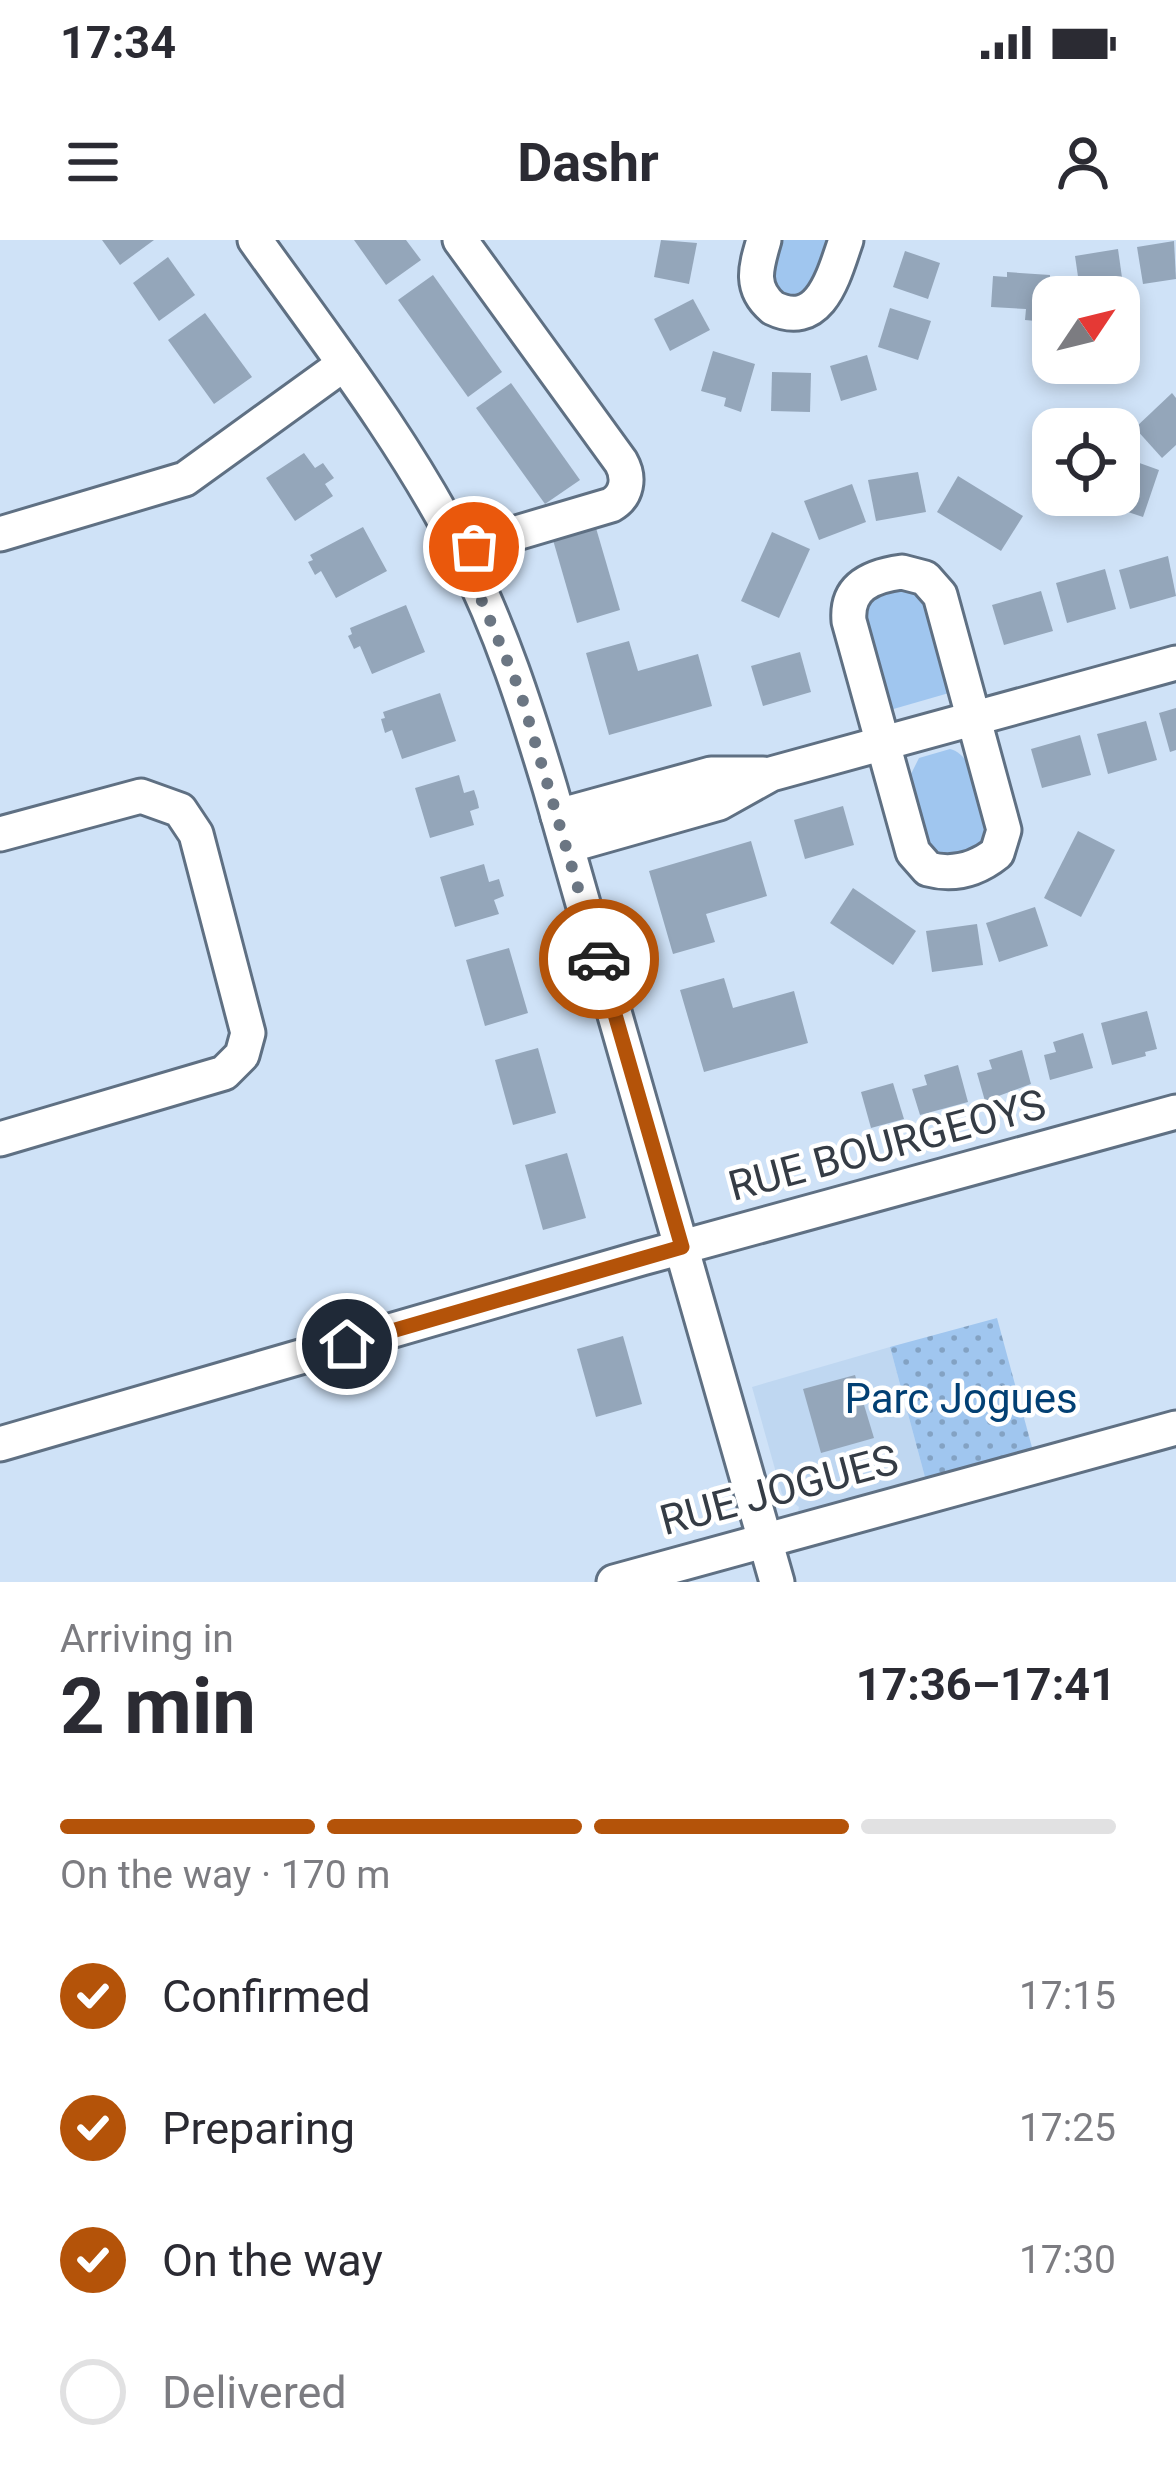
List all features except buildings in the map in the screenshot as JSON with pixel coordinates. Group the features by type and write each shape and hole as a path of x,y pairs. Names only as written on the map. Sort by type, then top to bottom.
{"street":[{"path":"255,240 416,470 462,554 511,665 777,1582"},
{"path":"460,240 621,462 626,480 624,492 610,505 486,542 462,554"},
{"path":"764,240 754,275 760,295 773,308 794,314 816,306 825,296 846,240"},
{"path":"0,534 185,479 344,364"},
{"path":"915,573 940,595 974,719 1002,818 1003,841 988,860 956,872 928,869 913,852 848,605 859,586 885,574 915,573"},
{"path":"562,831 711,774 771,774 1176,663"},
{"path":"0,834 141,796 180,810 196,834 248,1033 242,1055 224,1072 0,1139"},
{"name":"RUE BOURGEOYS","path":"0,1444 682,1247 1176,1112"},
{"name":"RUE JOGUES","path":"614,1582 1176,1428"}],"shaded area":[{"path":"890,1347 926,1481 798,1512 799,1507 782,1494 752,1387"}],"green space":[{"path":"781,240 830,240 810,293 792,300 775,290 771,268"},
{"path":"905,588 923,597 949,693 890,710 864,613 876,597"},
{"path":"950,749 968,763 975,776 984,806 985,835 981,845 964,854 940,856 926,843 908,780 919,758"},
{"name":"Parc Jogues","path":"997,1318 1033,1451 926,1481 890,1347"}],"way so far":[{"path":"474,547 462,554 520,691 599,959"}],"route":[{"path":"347,1344 682,1247 599,959"}]}
